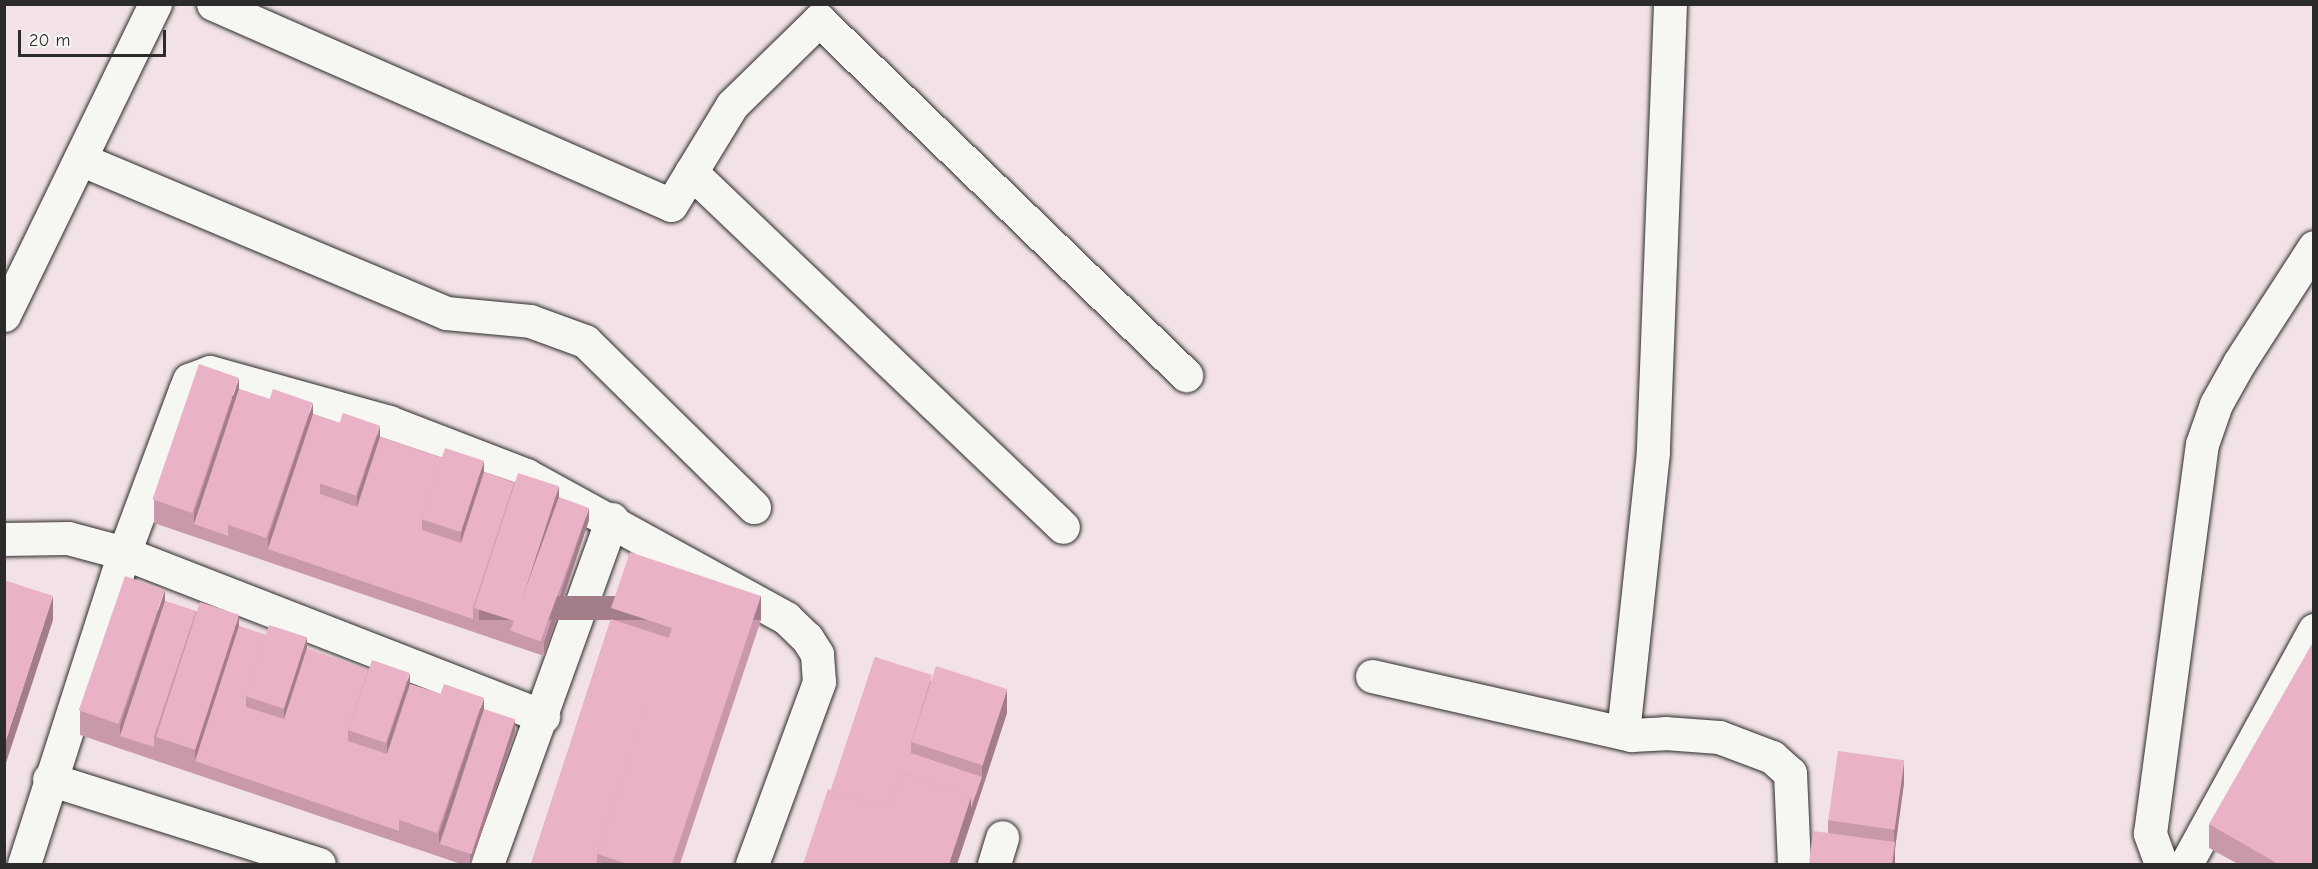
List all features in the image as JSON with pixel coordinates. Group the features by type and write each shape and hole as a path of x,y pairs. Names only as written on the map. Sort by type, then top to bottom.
{"street":[{"path":"4,315 155,4"},
{"path":"213,4 671,205 732,105 819,20 1186,375"},
{"path":"1630,735 1623,711 1653,452 1670,4"},
{"path":"80,159 446,313 530,321 585,340 753,507"},
{"path":"691,172 1063,527"},
{"path":"2162,864 2150,833 2202,444 2216,404 2238,363 2313,247"},
{"path":"32,862 49,779 124,552 189,380 210,372 389,422 526,475 612,519 786,618 807,638 817,654 819,682 752,864"},
{"path":"487,864 543,716 612,519"},
{"path":"4,539 68,538 124,552 543,716"},
{"path":"2186,864 2313,630"},
{"path":"1372,676 1630,735 1665,733 1719,737 1772,757 1790,773 1794,864"},
{"path":"49,779 320,864"}],"building":[{"path":"199,364 239,378 192,513 152,499"},
{"path":"239,389 270,399 228,525 228,536 194,524"},
{"path":"273,389 313,403 266,538 226,524"},
{"path":"343,413 380,426 356,496 319,483"},
{"path":"313,414 340,423 320,483 320,494 357,507 380,437 442,458 422,519 422,530 461,543 484,472 514,483 473,608 473,619 268,549"},
{"path":"445,448 484,461 461,532 422,519"},
{"path":"518,473 559,486 515,621 474,608"},
{"path":"559,497 589,508 541,641 510,630"},
{"path":"630,552 761,596 672,864 628,864 597,854 672,628 611,608"},
{"path":"125,576 165,590 118,724 79,710"},
{"path":"4,580 53,596 4,746"},
{"path":"165,601 196,611 154,736 154,747 120,736"},
{"path":"200,602 239,615 195,750 156,737"},
{"path":"611,619 669,638 597,854 597,864 531,864"},
{"path":"269,625 307,637 284,709 246,696"},
{"path":"239,626 266,635 246,696 246,707 284,719 307,648 368,670 348,730 348,741 387,754 410,684 441,694 399,820 399,831 195,761"},
{"path":"2313,642 2313,864 2278,864 2209,824"},
{"path":"875,657 932,675 911,742 911,753 982,777 971,808 971,797 901,773 889,809 831,790"},
{"path":"372,660 410,673 386,743 348,730"},
{"path":"936,666 1007,689 983,765 911,742"},
{"path":"444,684 484,698 437,833 397,819"},
{"path":"484,709 515,719 472,854 440,844"},
{"path":"1838,751 1904,760 1895,830 1828,820"},
{"path":"901,773 971,797 949,864 803,864 828,789 889,809"},
{"path":"1813,831 1895,842 1892,864 1809,864"}]}
